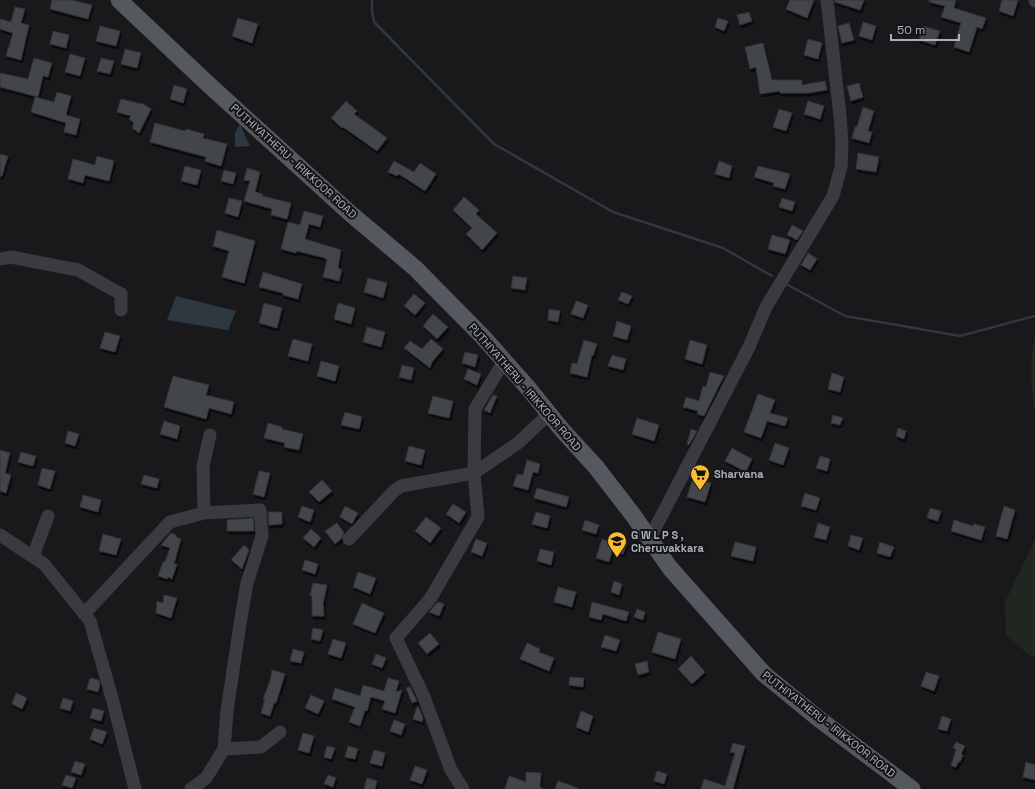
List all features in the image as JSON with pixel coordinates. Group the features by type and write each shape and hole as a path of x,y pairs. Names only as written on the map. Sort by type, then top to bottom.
{"main road":[{"name":"PUTHIYATHERU - IRIKKOOR ROAD","path":"119,0 192,69 351,214 415,268 504,361 596,467 650,538 670,568 764,674 819,719 912,789"}],"street":[{"path":"650,538 749,347 766,307 833,196 841,167 842,143 839,100 827,0"},
{"path":"0,259 11,257 78,270 121,294 121,310"},
{"path":"463,789 451,770 424,697 396,638 430,599 478,517 474,473 476,409 504,361"},
{"path":"348,539 394,491 401,486 474,473 518,443 550,414"},
{"path":"204,513 203,466 210,435"},
{"path":"84,614 170,522 204,513 260,510 262,536 248,583 240,624 227,711 224,749 206,778 191,789"},
{"path":"33,556 48,516"},
{"path":"0,535 44,564 90,621 110,691 135,789"},
{"path":"224,749 261,747 280,732"}],"shaded area":[{"path":"240,124 250,146 235,147 235,133"},
{"path":"176,296 236,311 228,330 167,320"},
{"path":"1035,338 1035,413 1032,396 1031,375 1032,354"},
{"path":"1035,539 1035,657 1031,656 1006,636 1005,602"}],"building":[{"path":"52,0 72,0 92,5 88,19 50,9"},
{"path":"790,0 814,0 807,18 786,9"},
{"path":"835,0 864,0 860,10 835,2"},
{"path":"929,0 956,0 954,8 986,18 982,29 977,27 969,52 954,47 961,23 941,17 945,6 929,2"},
{"path":"1002,0 1018,0 1013,16 999,11"},
{"path":"15,7 25,9 21,23 29,25 21,60 6,56 13,33 0,29 0,19 11,22"},
{"path":"749,12 752,21 740,25 737,15"},
{"path":"238,18 258,24 252,43 232,36"},
{"path":"718,18 728,21 724,31 715,27"},
{"path":"863,22 876,26 872,40 859,36"},
{"path":"849,23 854,40 842,43 838,26"},
{"path":"100,26 120,31 116,46 96,41"},
{"path":"923,26 940,31 935,45 919,40"},
{"path":"53,31 69,35 66,48 50,44"},
{"path":"808,39 822,43 818,59 804,55"},
{"path":"763,43 772,80 802,80 802,85 825,81 827,90 808,93 780,93 780,91 760,94 756,67 750,69 745,47"},
{"path":"125,49 141,53 137,68 121,64"},
{"path":"70,54 85,58 80,76 65,72"},
{"path":"34,58 52,63 48,77 43,76 38,97 0,87 0,73 28,79"},
{"path":"101,58 114,61 110,74 97,71"},
{"path":"859,83 863,97 851,101 847,86"},
{"path":"174,85 187,89 183,103 170,99"},
{"path":"57,92 71,96 66,115 80,119 76,135 64,132 66,123 31,112 35,97 54,102"},
{"path":"121,99 142,103 151,109 139,133 132,128 134,123 129,119 131,116 117,112"},
{"path":"346,101 357,111 354,114 387,138 377,151 343,127 342,128 331,118"},
{"path":"808,101 824,106 820,119 804,114"},
{"path":"863,107 874,111 868,131 872,132 869,143 852,138"},
{"path":"779,109 792,113 786,131 773,127"},
{"path":"155,123 185,131 186,129 204,134 203,138 227,144 221,166 205,161 206,157 150,142"},
{"path":"858,153 879,157 876,172 856,169"},
{"path":"0,154 8,156 2,176 0,176"},
{"path":"97,156 114,161 109,181 85,175 83,183 68,179 73,159 95,165"},
{"path":"394,161 414,172 420,163 436,174 425,191 399,174 397,176 388,172"},
{"path":"719,161 732,166 729,178 715,174"},
{"path":"185,166 201,170 197,185 181,181"},
{"path":"758,166 790,174 785,189 773,186 774,183 754,177"},
{"path":"247,168 260,172 255,192 263,194 262,196 291,203 287,219 271,215 272,209 244,201 250,181 244,180"},
{"path":"224,170 236,173 233,184 221,181"},
{"path":"464,197 479,210 476,214 497,233 482,250 466,234 472,228 453,210"},
{"path":"229,198 242,201 238,217 225,213"},
{"path":"782,198 795,202 792,211 779,207"},
{"path":"304,211 323,216 320,227 309,224 305,239 341,250 338,268 342,270 339,281 323,277 327,260 325,258 297,251 296,253 281,249 288,222 300,225"},
{"path":"792,225 803,231 797,240 787,235"},
{"path":"217,230 255,241 244,283 222,277 229,251 213,246"},
{"path":"772,235 790,240 785,254 768,249"},
{"path":"808,253 817,259 810,270 801,265"},
{"path":"263,272 302,284 298,299 283,295 283,293 259,287"},
{"path":"513,276 527,278 525,290 511,288"},
{"path":"368,278 387,283 383,298 364,292"},
{"path":"622,292 632,296 628,304 618,300"},
{"path":"414,294 425,303 415,315 404,306"},
{"path":"576,301 588,305 583,318 571,314"},
{"path":"264,303 282,308 277,328 259,323"},
{"path":"338,303 355,308 351,324 334,319"},
{"path":"549,309 560,311 558,322 548,320"},
{"path":"433,314 448,327 437,339 423,326"},
{"path":"617,321 631,326 627,340 613,336"},
{"path":"367,327 385,332 381,347 363,342"},
{"path":"105,332 120,336 115,352 100,348"},
{"path":"293,339 312,344 308,361 288,356"},
{"path":"431,339 443,349 432,362 430,368 404,348 410,341 422,349"},
{"path":"584,340 597,344 593,356 592,355 587,377 570,373 572,363 577,364"},
{"path":"690,340 707,345 702,364 685,359"},
{"path":"465,352 478,355 475,367 462,363"},
{"path":"612,355 626,359 623,370 608,366"},
{"path":"321,361 339,366 335,381 317,376"},
{"path":"402,365 414,368 411,380 399,377"},
{"path":"468,369 481,374 477,385 464,379"},
{"path":"710,372 724,376 704,416 697,414 698,411 683,407 686,397 699,401 703,386 706,387"},
{"path":"832,373 844,377 840,392 828,389"},
{"path":"173,376 209,385 206,395 234,402 231,414 209,408 206,419 164,407"},
{"path":"758,394 775,400 770,413 788,418 785,426 767,421 761,438 744,432"},
{"path":"493,395 497,396 490,413 484,410"},
{"path":"433,396 453,401 449,418 428,413"},
{"path":"345,412 362,417 359,429 341,425"},
{"path":"833,415 843,418 840,425 831,423"},
{"path":"637,418 659,425 654,441 632,434"},
{"path":"164,421 180,426 177,439 160,434"},
{"path":"268,423 282,427 282,429 303,434 299,450 284,447 285,443 264,438"},
{"path":"898,428 906,431 904,439 896,436"},
{"path":"691,429 697,431 689,445 687,444"},
{"path":"68,431 79,434 75,446 65,443"},
{"path":"775,443 789,448 783,465 769,460"},
{"path":"409,446 425,450 421,465 405,461"},
{"path":"732,448 752,459 746,472 725,461"},
{"path":"0,450 10,453 5,473 11,475 6,493 0,491"},
{"path":"21,452 36,456 33,466 18,462"},
{"path":"820,456 830,459 827,471 816,468"},
{"path":"527,460 540,464 538,473 533,472 528,490 513,486 517,474 523,475"},
{"path":"42,468 55,471 50,489 38,485"},
{"path":"259,471 270,473 264,497 253,494"},
{"path":"144,475 159,479 157,488 141,484"},
{"path":"693,478 711,483 705,502 687,497"},
{"path":"322,480 332,491 319,502 309,492"},
{"path":"537,488 569,497 566,507 534,498"},
{"path":"805,493 820,498 816,510 801,506"},
{"path":"83,495 101,500 98,512 80,507"},
{"path":"453,504 466,512 459,523 446,514"},
{"path":"302,506 314,510 310,522 298,517"},
{"path":"345,506 358,513 352,524 340,517"},
{"path":"1004,506 1015,510 1007,539 996,536"},
{"path":"930,508 941,511 938,521 927,518"},
{"path":"268,512 282,512 282,524 269,525"},
{"path":"536,512 550,516 547,528 532,524"},
{"path":"426,517 441,528 430,543 415,531"},
{"path":"253,518 254,531 227,531 227,520"},
{"path":"585,520 599,525 596,534 582,530"},
{"path":"954,520 973,526 974,524 985,527 981,540 951,531"},
{"path":"337,523 344,533 341,539 335,544 325,531"},
{"path":"818,523 830,527 826,540 814,537"},
{"path":"311,529 321,538 314,547 303,538"},
{"path":"171,533 181,539 174,564 177,564 172,579 168,577 167,579 158,576 170,548 161,545"},
{"path":"103,534 121,539 116,555 99,551"},
{"path":"851,535 863,538 859,550 848,546"},
{"path":"476,539 487,543 482,556 471,552"},
{"path":"602,539 617,544 618,541 627,543 623,554 612,551 609,562 596,558"},
{"path":"735,542 756,547 753,561 731,556"},
{"path":"880,542 894,547 890,557 877,553"},
{"path":"244,545 249,550 242,569 231,560"},
{"path":"540,549 554,552 551,565 537,561"},
{"path":"305,560 318,564 315,574 302,570"},
{"path":"358,572 376,578 370,594 353,587"},
{"path":"614,581 622,584 619,595 611,592"},
{"path":"313,583 327,585 323,604 324,616 312,616 312,596 310,596"},
{"path":"558,587 576,592 572,607 554,602"},
{"path":"164,595 177,598 171,618 156,613 157,601 163,603"},
{"path":"438,602 444,604 439,616 429,612"},
{"path":"592,602 629,612 626,621 603,614 601,620 589,617"},
{"path":"362,603 384,613 375,633 353,624"},
{"path":"637,609 645,612 643,620 634,617"},
{"path":"313,628 323,630 320,641 311,639"},
{"path":"658,632 681,639 675,659 652,652"},
{"path":"430,633 439,644 427,654 418,643"},
{"path":"605,635 620,640 616,651 601,647"},
{"path":"333,639 346,643 341,658 328,654"},
{"path":"527,643 540,649 539,652 554,658 549,671 520,659"},
{"path":"293,649 304,652 301,663 290,661"},
{"path":"376,654 386,658 382,668 372,664"},
{"path":"691,656 705,672 692,684 678,669"},
{"path":"647,661 649,672 638,675 635,664"},
{"path":"272,670 285,674 276,703 274,703 270,716 261,713 265,699 263,699 270,681"},
{"path":"926,672 939,676 934,691 921,686"},
{"path":"570,677 584,678 583,687 569,685"},
{"path":"90,678 99,680 100,685 98,692 87,689"},
{"path":"388,678 399,681 396,692 402,690 395,713 382,709 385,701 371,697 367,711 365,710 360,726 349,722 355,707 332,699 335,688 360,696 363,685 384,691"},
{"path":"410,687 417,701 412,703 406,688"},
{"path":"16,693 27,698 22,709 12,704"},
{"path":"311,695 324,701 318,714 305,708"},
{"path":"63,698 73,701 70,711 60,708"},
{"path":"417,707 419,708 423,718 422,722 413,719"},
{"path":"93,708 104,711 101,721 90,718"},
{"path":"581,711 593,716 588,732 576,727"},
{"path":"942,716 951,719 947,731 938,729"},
{"path":"394,720 405,724 401,735 390,731"},
{"path":"94,728 107,732 102,744 90,739"},
{"path":"303,733 314,736 309,753 298,750"},
{"path":"956,742 965,746 961,754 963,755 960,762 958,762 956,767 951,766 956,749 953,748"},
{"path":"733,743 745,746 733,789 701,789 704,779 725,786 735,753 730,752"},
{"path":"327,746 335,748 331,759 324,757"},
{"path":"348,746 358,749 355,759 345,757"},
{"path":"374,750 385,753 382,766 370,763"},
{"path":"75,761 85,764 81,775 71,772"},
{"path":"1026,762 1035,765 1035,780 1023,777"},
{"path":"415,766 427,770 422,784 410,780"},
{"path":"657,771 667,774 664,784 654,781"},
{"path":"526,772 541,773 540,787 543,789 505,789 509,776 526,782"},
{"path":"66,775 76,778 72,788 62,785"},
{"path":"328,775 336,778 333,787 324,784"},
{"path":"367,778 377,781 375,789 364,789"},
{"path":"558,781 578,788 555,789"}],"waterway":[{"path":"372,0 374,22 494,144 613,212 723,248 772,276"},
{"path":"788,285 845,316 960,336 1035,316"}],"place":[{"name":"Sharvana","path":"700,491"},
{"name":"G W L P S , Cheruvakkara","path":"617,558"}]}
